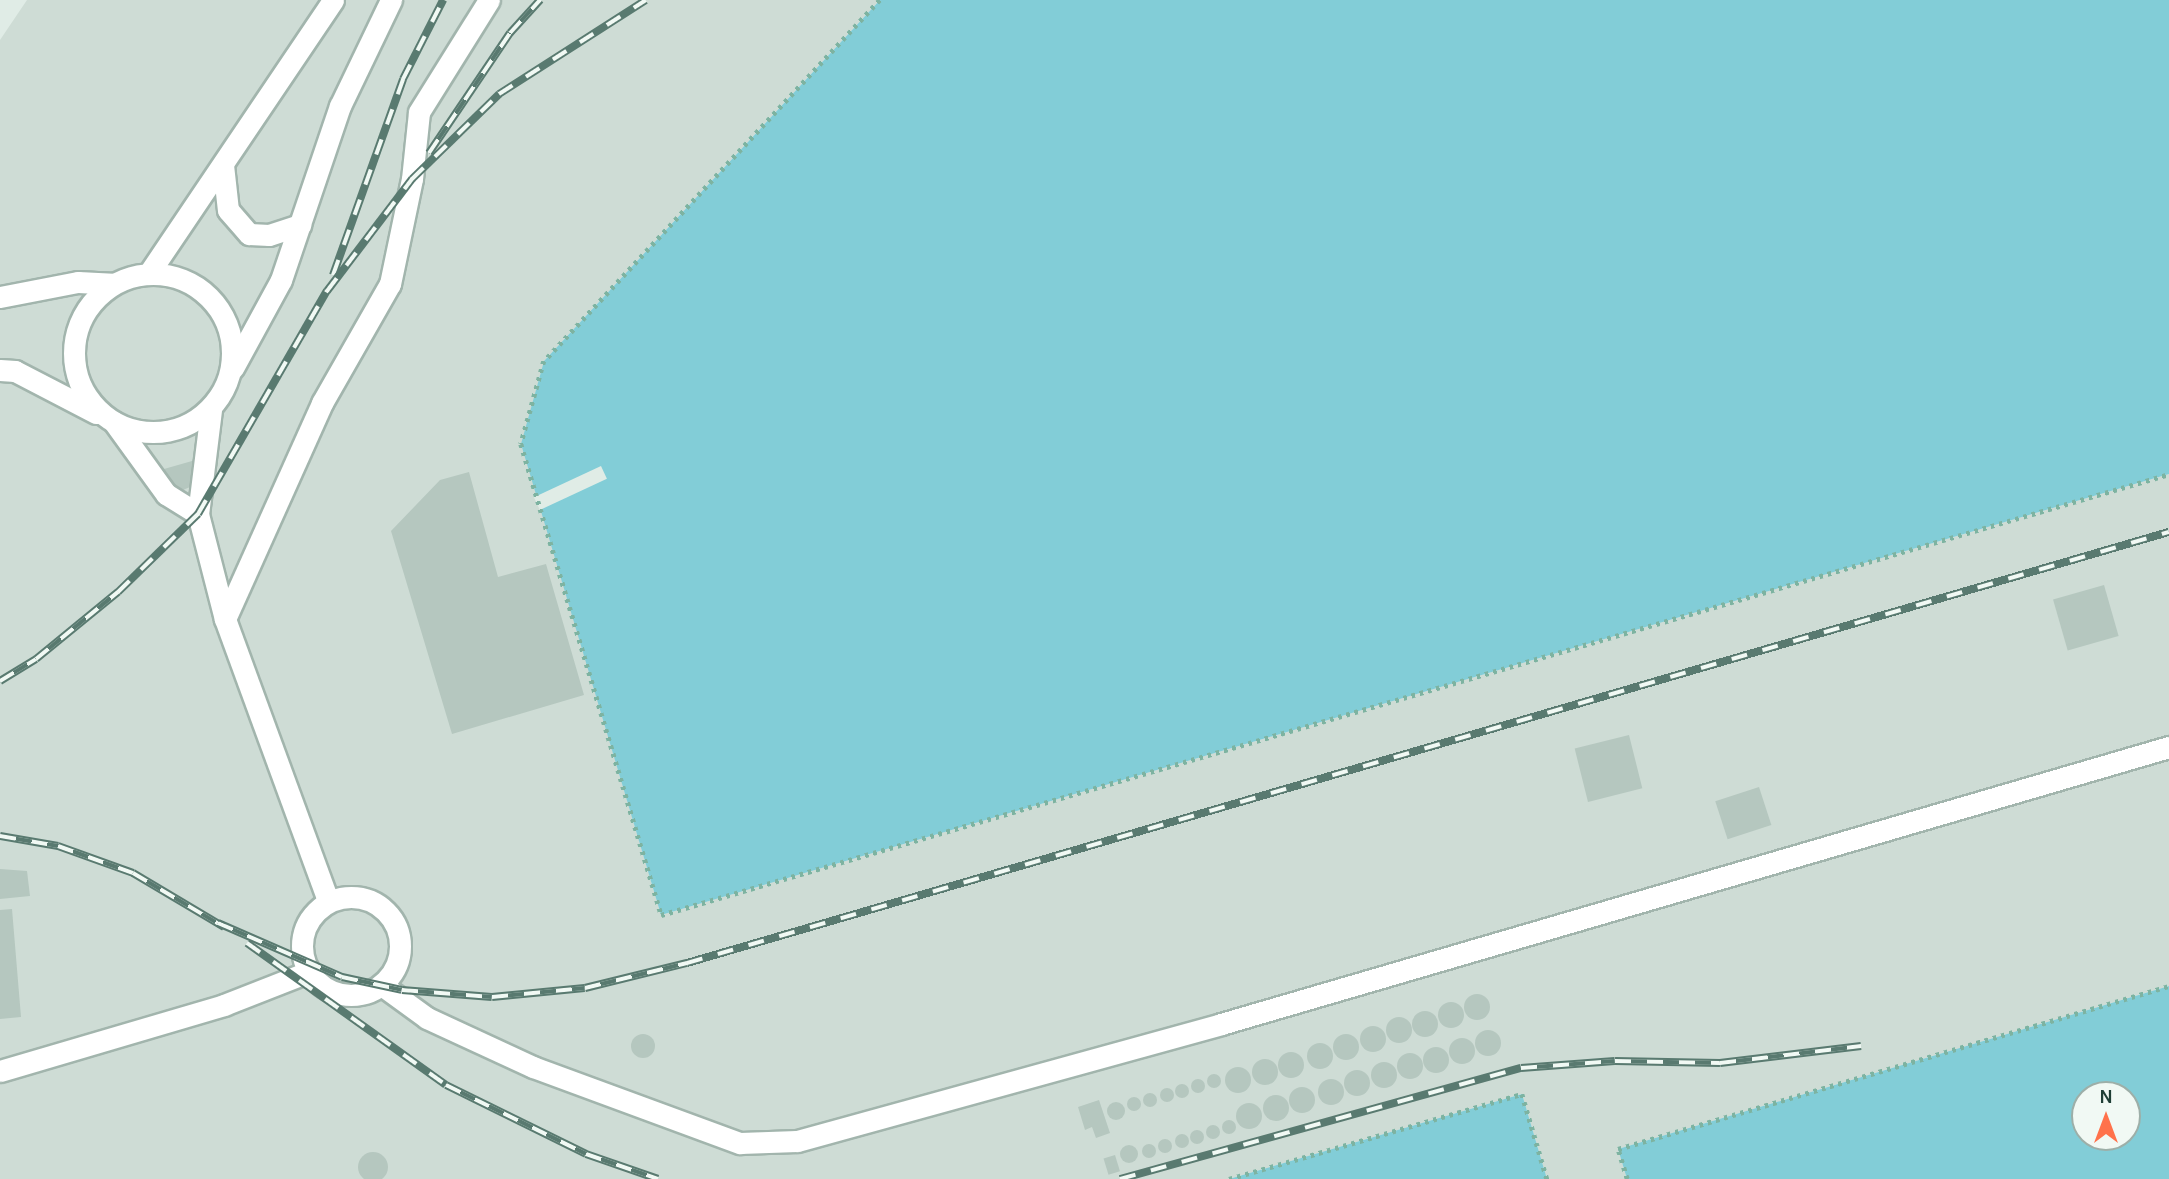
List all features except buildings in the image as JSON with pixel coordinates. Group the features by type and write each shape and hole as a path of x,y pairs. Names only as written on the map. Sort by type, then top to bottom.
{"lane":[{"path":"149,273 332,0"},
{"path":"0,370 15,371 109,419 145,433 178,430 211,410 223,394 233,368 281,280 340,106 391,0"},
{"path":"225,619 322,403 390,284 412,179 419,112 489,0"},
{"path":"223,165 228,210 248,234 269,235 300,225"},
{"path":"0,297 78,282 112,284 149,273 184,279 214,300 230,328 233,368"},
{"path":"112,284 85,312 73,352 79,384 166,494 198,514"},
{"path":"211,410 198,514 225,619 328,901"},
{"path":"383,986 427,1018 533,1068 740,1143 797,1141 1221,1024 2169,747"},
{"path":"351,896 373,901 391,916 401,939 398,964 383,986 346,996 323,988 307,972 300,942 308,920 328,901 351,896"},
{"path":"0,1071 224,1005 307,972"}],"path":[{"path":"880,0 544,361 522,444 661,915 2169,474"},
{"path":"1626,1179 1618,1149 2169,986"},
{"path":"1229,1179 1522,1094 1547,1179"}],"shaded area":[{"path":"27,0 880,0 544,361 522,444 661,915 2169,474 2169,986 1618,1149 1627,1179 1547,1179 1522,1094 1229,1179 0,1179 0,40"}],"water":[{"path":"880,0 2169,0 2169,474 661,915 521,444 544,361"},
{"path":"2169,986 2169,1179 1627,1179 1618,1149"},
{"path":"1522,1094 1547,1179 1229,1179"}],"pier":[{"path":"601,466 607,479 540,510 534,497"}],"railway":[{"path":"333,275 403,79 443,0"},
{"path":"429,153 510,33 540,0"},
{"path":"0,681 36,659 118,592 198,514 327,291 412,179 499,94 646,0"},
{"path":"218,923 342,977 402,990 492,997 585,988 687,963 2169,532"},
{"path":"0,836 58,846 133,873 224,927"},
{"path":"247,943 446,1085 586,1154 658,1179"},
{"path":"1120,1179 1521,1068 1615,1061 1720,1063 1861,1046"}]}
